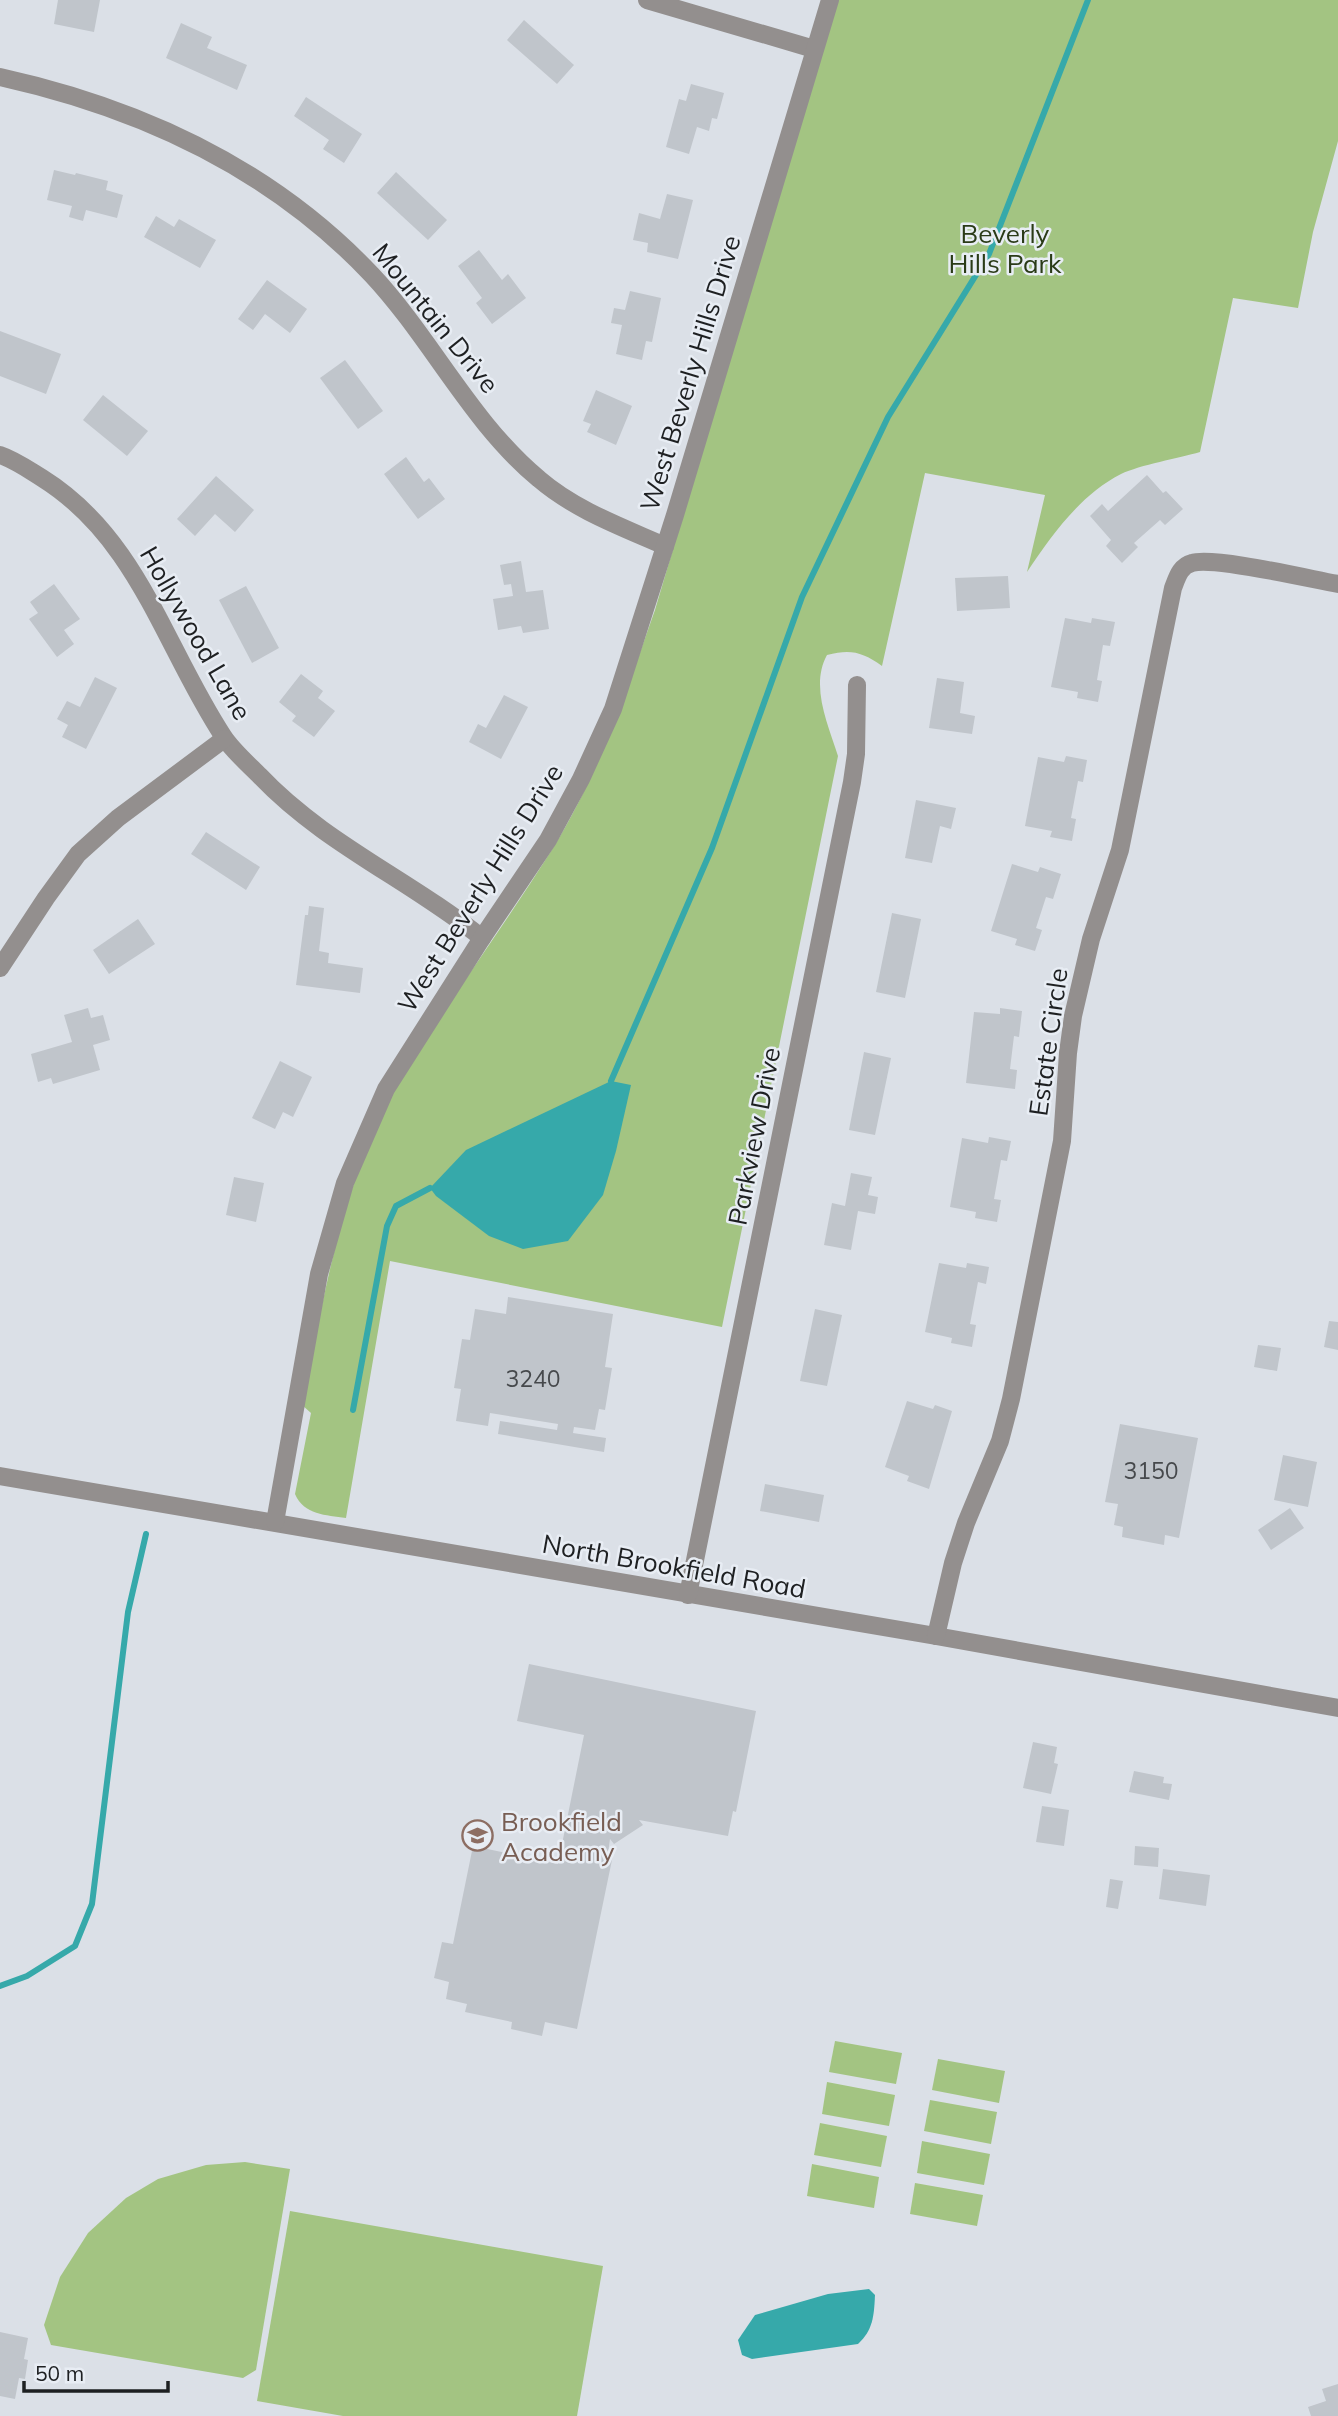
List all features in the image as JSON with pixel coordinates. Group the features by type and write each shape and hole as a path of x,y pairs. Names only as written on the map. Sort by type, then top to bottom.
{"street":[{"path":"647,0 814,49"},
{"name":"West Beverly Hills Drive","path":"275,1522 319,1274 345,1183 386,1089 548,840 598,744 627,669 830,0"},
{"name":"Mountain Drive","path":"0,77 48,87 130,114 173,132 247,172 274,190 304,212 375,278 485,421 540,481 595,514 665,547"},
{"name":"Hollywood Lane","path":"0,455 53,485 90,516 107,536 139,580 184,670 224,739 261,779 369,863 482,938"},
{"name":"Estate Circle","path":"936,1636 953,1563 966,1523 1000,1441 1011,1399 1062,1141 1073,1016 1091,939 1120,850 1166,617 1179,571 1192,563 1209,562 1338,584"},
{"name":"Parkview Drive","path":"688,1595 852,782 856,754 857,685"},
{"path":"0,968 78,854 118,818 224,739"},
{"name":"North Brookfield Road","path":"0,1476 936,1636 1338,1708"}],"green space":[{"name":"Beverly Hills Park","path":"835,0 1338,0 1338,141 1313,232 1298,308 1233,298 1200,452 1138,468 1106,483 1068,517 1027,572 1045,495 925,473 882,666 862,655 843,652 827,655 822,667 822,705 838,756 722,1327 390,1261 346,1518 316,1513 304,1506 295,1494 311,1413 302,1405 334,1255 355,1181 383,1110 397,1083 553,848 584,791 610,732 655,610"},
{"path":"835,2041 902,2053 896,2084 829,2072"},
{"path":"938,2059 1005,2071 999,2103 932,2090"},
{"path":"827,2082 895,2095 889,2126 822,2114"},
{"path":"930,2100 997,2112 991,2144 924,2131"},
{"path":"820,2123 887,2136 881,2167 814,2155"},
{"path":"922,2141 990,2154 984,2185 917,2173"},
{"path":"245,2162 290,2169 256,2370 243,2378 51,2345 44,2325 60,2277 88,2233 126,2198 158,2179 206,2165"},
{"path":"812,2164 879,2177 874,2208 807,2196"},
{"path":"915,2183 983,2195 977,2226 910,2214"},
{"path":"290,2211 603,2266 577,2416 343,2416 257,2401"}],"water":[{"path":"611,1081 631,1085 616,1151 603,1195 568,1241 523,1249 489,1236 436,1196 430,1188 466,1150"},
{"path":"869,2289 875,2295 873,2316 870,2328 858,2344 752,2359 742,2355 738,2340 755,2315 828,2294"}],"building":[{"path":"58,0 100,0 94,32 54,24"},
{"path":"524,20 574,65 557,84 507,40"},
{"path":"181,23 212,37 207,48 247,65 237,90 166,58"},
{"path":"691,84 724,93 717,119 712,118 709,131 697,127 689,154 666,147 679,99 686,101"},
{"path":"306,97 362,134 344,163 323,149 329,140 294,116"},
{"path":"54,170 108,181 106,190 123,195 117,218 86,210 83,221 69,217 72,206 47,200"},
{"path":"396,172 447,220 428,240 377,193"},
{"path":"667,194 693,200 678,259 647,252 648,243 633,240 639,213 660,219"},
{"path":"156,216 174,227 179,219 216,240 200,268 144,237"},
{"path":"479,250 502,280 508,274 526,298 492,324 476,303 482,298 458,266"},
{"path":"267,280 307,309 290,333 265,314 253,330 238,319"},
{"path":"630,291 661,298 652,342 646,341 642,360 616,354 622,325 611,323 614,308 625,310"},
{"path":"0,331 61,354 46,394 0,376"},
{"path":"345,360 383,411 358,429 320,378"},
{"path":"596,390 632,406 616,445 587,432 591,424 583,421"},
{"path":"103,395 148,431 127,456 83,420"},
{"path":"406,457 424,482 429,478 445,499 418,519 384,474"},
{"path":"1147,475 1163,493 1166,491 1183,509 1165,525 1160,520 1134,543 1138,547 1122,563 1106,546 1111,540 1090,516 1102,504 1108,511"},
{"path":"216,476 254,510 235,532 215,514 195,536 177,519"},
{"path":"521,561 526,592 543,590 549,629 523,633 521,626 498,630 493,599 513,596 511,584 504,585 500,565"},
{"path":"1008,576 1010,608 957,611 955,578"},
{"path":"54,584 80,619 64,630 74,644 57,657 29,619 38,613 30,602"},
{"path":"246,586 279,648 252,663 219,600"},
{"path":"1065,618 1091,623 1092,618 1115,622 1110,646 1103,645 1097,680 1102,681 1098,702 1077,698 1078,692 1051,687"},
{"path":"301,674 323,691 318,698 335,711 314,737 292,721 296,716 279,702"},
{"path":"95,677 117,688 86,749 62,737 68,725 57,719 67,701 80,707"},
{"path":"937,678 964,682 960,713 975,716 972,734 929,728"},
{"path":"504,695 528,707 501,759 469,742 478,724 486,728"},
{"path":"1066,756 1087,760 1083,782 1078,781 1071,818 1076,819 1072,841 1050,837 1052,831 1025,826 1038,757 1064,762"},
{"path":"916,800 956,808 951,829 940,826 932,863 905,858"},
{"path":"206,832 260,867 246,890 191,854"},
{"path":"1012,864 1038,872 1040,867 1061,874 1053,899 1046,897 1036,928 1042,930 1035,951 1015,945 1017,939 991,931"},
{"path":"309,906 324,908 319,951 329,953 328,963 363,968 360,993 296,985 305,915 308,915"},
{"path":"892,913 921,919 905,998 876,992"},
{"path":"138,919 155,944 109,974 93,950"},
{"path":"88,1008 91,1018 103,1015 110,1040 93,1045 100,1070 53,1084 51,1078 38,1082 31,1054 72,1042 64,1015"},
{"path":"1000,1008 1022,1011 1019,1037 1014,1036 1010,1069 1017,1070 1015,1089 966,1083 974,1012 1000,1014"},
{"path":"864,1052 891,1058 875,1135 849,1130"},
{"path":"280,1061 312,1077 293,1117 283,1112 275,1129 252,1118"},
{"path":"989,1137 1011,1141 1007,1161 1001,1160 994,1199 1001,1200 997,1222 975,1218 976,1212 950,1207 962,1138 988,1143"},
{"path":"851,1173 872,1177 868,1195 878,1197 875,1214 858,1211 851,1250 824,1245 832,1203 845,1206"},
{"path":"234,1177 264,1183 256,1222 226,1215"},
{"path":"939,1263 966,1268 967,1263 989,1267 986,1284 978,1282 970,1324 976,1325 972,1347 951,1343 952,1338 925,1332"},
{"path":"508,1297 613,1314 605,1367 612,1368 605,1410 599,1409 595,1430 574,1427 573,1433 606,1438 604,1452 498,1434 500,1421 557,1430 558,1424 490,1413 488,1426 456,1421 461,1389 454,1388 462,1339 470,1340 475,1309 506,1314"},
{"path":"815,1309 842,1315 827,1386 800,1381"},
{"path":"1329,1321 1338,1322 1338,1350 1324,1347"},
{"path":"1258,1345 1281,1348 1277,1371 1254,1367"},
{"path":"907,1401 933,1409 935,1405 952,1411 929,1489 907,1481 909,1476 885,1467"},
{"path":"1120,1424 1198,1438 1179,1538 1165,1535 1164,1545 1122,1537 1123,1527 1114,1525 1118,1504 1105,1502"},
{"path":"1283,1455 1317,1462 1308,1507 1274,1500"},
{"path":"765,1484 824,1495 819,1522 760,1511"},
{"path":"1290,1508 1304,1528 1271,1550 1258,1530"},
{"path":"529,1664 756,1711 736,1812 733,1811 728,1836 639,1820 643,1825 614,1844 610,1839 608,1853 613,1855 577,2029 545,2022 542,2036 511,2029 512,2022 465,2012 467,2004 446,1999 449,1982 434,1978 442,1942 453,1944 473,1846 558,1864 584,1735 517,1721"},
{"path":"1033,1742 1057,1747 1054,1763 1058,1764 1051,1794 1023,1788"},
{"path":"1134,1771 1164,1777 1163,1783 1172,1784 1169,1800 1129,1792"},
{"path":"1042,1806 1069,1810 1064,1846 1036,1842"},
{"path":"1135,1846 1159,1848 1158,1867 1134,1865"},
{"path":"1163,1869 1210,1875 1206,1906 1159,1899"},
{"path":"1110,1879 1123,1881 1118,1909 1106,1907"},
{"path":"0,2332 28,2338 24,2359 28,2360 25,2379 19,2378 15,2399 0,2396"},
{"path":"1338,2384 1338,2416 1311,2416 1308,2407 1326,2401 1322,2389"}],"waterway":[{"path":"611,1081 712,848 802,597 888,417 989,254 1088,0"},
{"path":"353,1410 387,1226 396,1206 430,1188"},
{"path":"0,1986 27,1976 75,1946 92,1904 128,1612 146,1534"}],"place":[{"name":"Brookfield Academy","path":"478,1836"}]}
